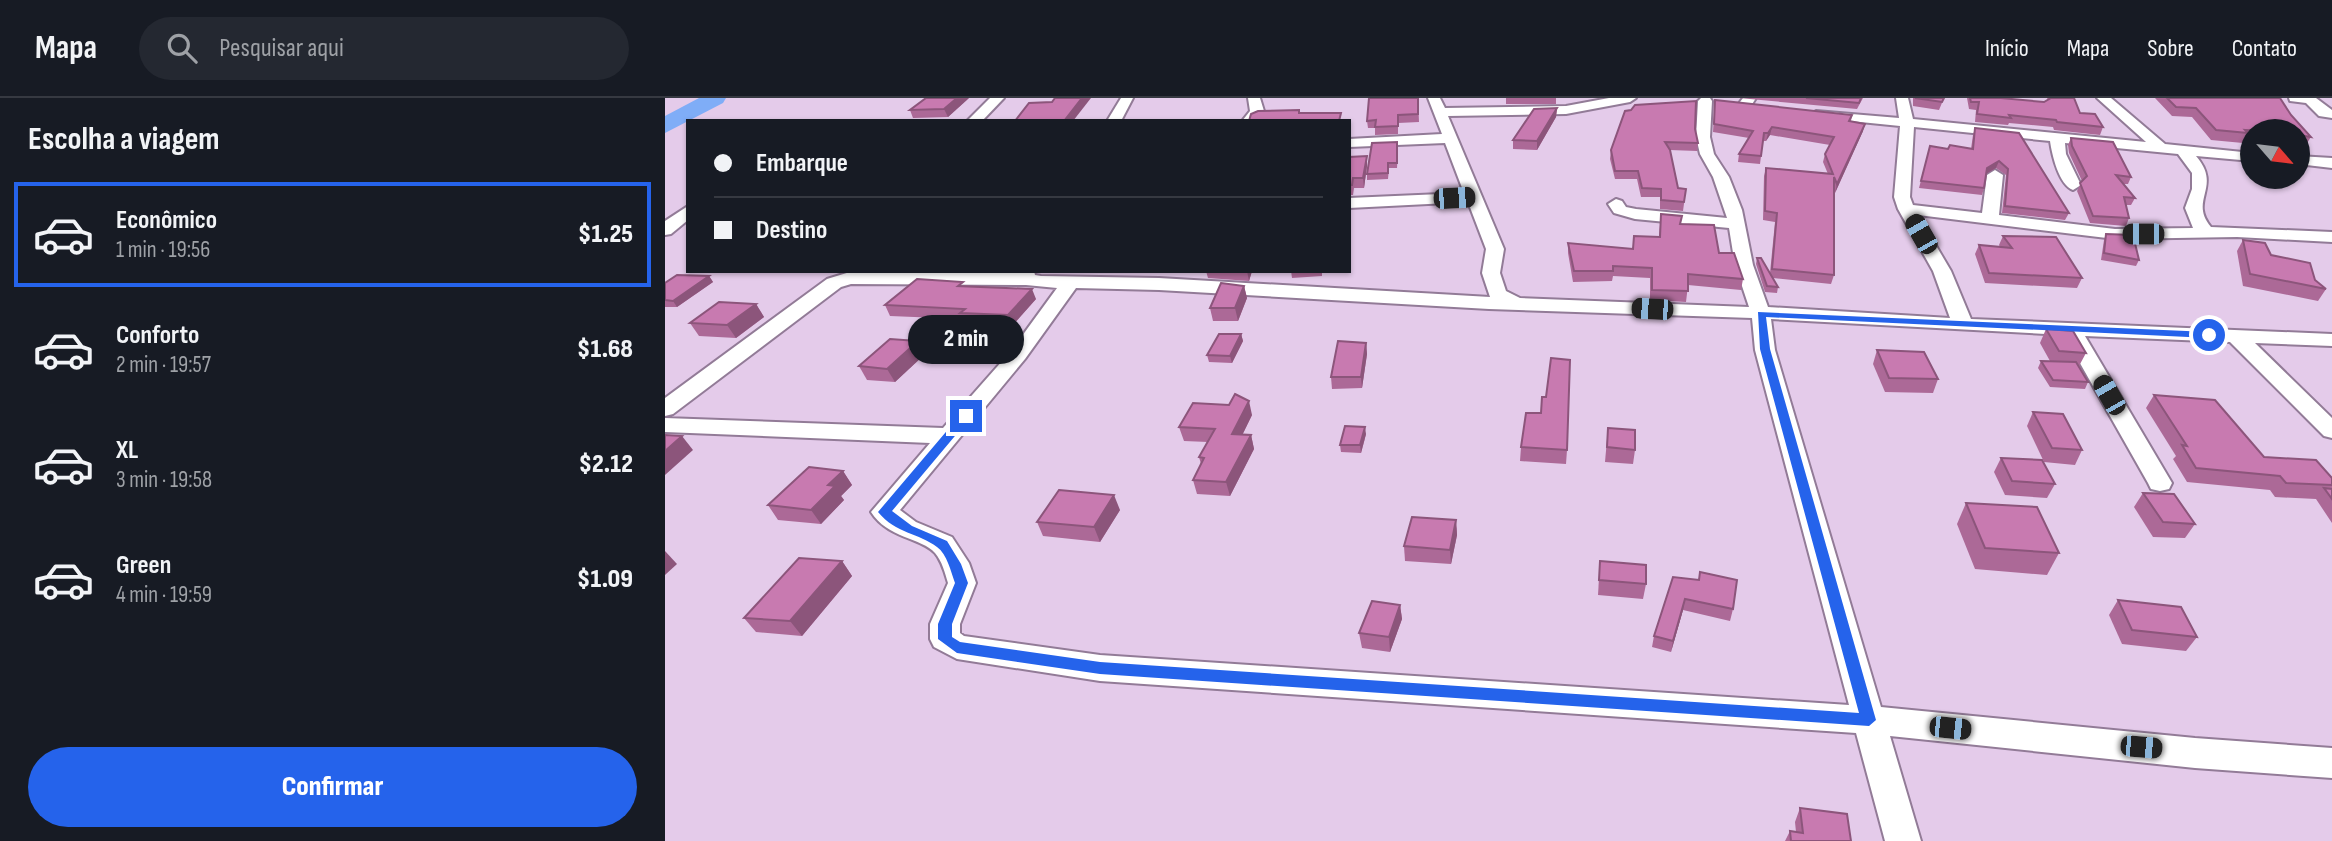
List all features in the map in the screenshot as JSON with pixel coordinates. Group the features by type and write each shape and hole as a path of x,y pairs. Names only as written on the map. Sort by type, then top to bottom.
{"street":[{"path":"976,119 998,98"},
{"path":"1115,119 1126,98"},
{"path":"1251,119 1257,111 1254,98"},
{"path":"1493,299 1491,273 1495,249 1451,138 1444,111 1630,98"},
{"path":"1902,98 1907,122 1902,197 1906,209 1942,271 1963,325"},
{"path":"2103,98 2161,148"},
{"path":"2295,98 2310,99 2324,113 2332,114"},
{"path":"1728,103 1703,137 1707,153 1728,194 1737,224 1744,265 1761,314 1765,349 1903,841"},
{"path":"1812,113 2240,156"},
{"path":"2057,137 2059,154 2073,185"},
{"path":"1351,143 1451,138"},
{"path":"2183,151 2198,169 2201,180 2192,208 2194,217 2207,234"},
{"path":"2310,161 2332,163"},
{"path":"1990,219 1995,175"},
{"path":"1351,203 1476,197"},
{"path":"1616,204 1620,210 1635,214 1737,224"},
{"path":"1906,209 2115,234 2237,232 2332,237"},
{"path":"665,230 686,213"},
{"path":"665,409 834,283 850,278 1025,275 1071,282 1493,299 1516,304 2332,340"},
{"path":"1071,282 1018,355 884,512 907,529 943,544 955,564 961,583 945,624 945,639 957,647 1100,668 1869,720 2195,753 2332,763"},
{"path":"2071,329 2159,483"},
{"path":"2236,336 2332,431"},
{"path":"665,425 949,436"}],"building":[{"path":"926,98 957,98 944,109 910,110"},
{"path":"1055,98 1082,98 1066,119 1017,119 1029,103 1052,102"},
{"path":"1369,98 1418,98 1418,114 1398,115 1398,126 1375,127 1376,120 1367,121"},
{"path":"1806,98 1861,98 1859,103"},
{"path":"1915,98 1944,98 1942,102"},
{"path":"1970,98 2044,102 2051,98 2074,98 2080,113 2095,114 2103,127 2009,115 2011,118 1977,114 1979,102 1971,102"},
{"path":"2167,98 2280,98 2295,119 2240,119 2240,132 2216,130 2196,108 2176,107"},
{"path":"1715,100 1852,115 1849,121 1865,124 1837,184 1834,177 1834,275 1772,269 1777,213 1765,211 1766,168 1833,174 1825,154 1834,137 1772,127 1768,133 1764,133 1761,156 1739,154 1753,131 1714,124"},
{"path":"1696,101 1695,129 1698,143 1665,142 1670,150 1678,188 1686,189 1684,202 1661,200 1661,189 1642,188 1638,171 1615,171 1611,150 1625,111 1631,110 1635,105"},
{"path":"1557,108 1537,141 1513,140 1534,109"},
{"path":"1258,111 1341,113 1340,119 1250,119 1251,114"},
{"path":"1975,128 2019,133 2069,213 2005,206 2008,169 1999,161 1987,168 1984,188 1921,181 1930,146 1948,149 1950,145 1973,149"},
{"path":"2071,138 2113,142 2131,177 2116,175 2135,198 2124,197 2129,218 2093,216 2080,183 2087,176 2072,146"},
{"path":"1397,142 1397,163 1388,163 1388,173 1367,174 1372,143"},
{"path":"1367,156 1363,178 1353,178 1352,185 1351,185 1351,157"},
{"path":"1661,214 1682,216 1680,224 1714,225 1719,253 1734,253 1743,279 1688,274 1688,291 1652,290 1652,268 1613,266 1613,271 1574,271 1568,243 1633,249 1634,236 1660,237"},
{"path":"2106,234 2133,235 2139,260 2104,253"},
{"path":"2003,236 2056,237 2082,278 1989,273 1979,245 2012,248"},
{"path":"2243,240 2265,243 2271,255 2310,263 2315,280 2326,289 2250,274"},
{"path":"1757,258 1761,258 1778,287 1767,286"},
{"path":"677,275 709,276 673,301 665,300 665,283"},
{"path":"917,279 963,282 958,286 1032,289 1008,315 960,313 965,309 885,305"},
{"path":"1221,283 1244,286 1235,308 1210,308"},
{"path":"719,302 756,304 727,325 690,323"},
{"path":"2046,329 2073,331 2086,353 2059,351"},
{"path":"1219,334 1241,334 1230,356 1207,355"},
{"path":"890,339 918,341 887,369 859,366"},
{"path":"1338,341 1366,343 1361,377 1331,377"},
{"path":"1877,350 1924,352 1938,379 1889,378"},
{"path":"1551,358 1570,360 1567,450 1521,447 1526,413 1541,413"},
{"path":"2041,361 2076,362 2088,382 2053,380"},
{"path":"1235,394 1249,401 1232,434 1251,435 1226,482 1193,480 1204,458 1199,457 1215,429 1179,427 1193,403 1229,405"},
{"path":"2154,395 2215,400 2264,457 2316,460 2332,478 2332,485 2286,483 2280,476 2196,468 2182,445 2187,446"},
{"path":"2033,412 2063,414 2082,450 2052,448"},
{"path":"1345,426 1365,427 1360,445 1340,445"},
{"path":"1608,428 1635,430 1635,450 1607,447"},
{"path":"665,435 682,436 665,451"},
{"path":"2001,458 2042,460 2055,484 2012,481"},
{"path":"809,467 843,471 828,485 835,486 811,510 768,505"},
{"path":"2324,488 2332,489 2332,499"},
{"path":"1059,490 1114,495 1094,527 1037,522"},
{"path":"2143,493 2174,494 2195,524 2163,522"},
{"path":"1966,503 2037,507 2059,553 1985,548"},
{"path":"1412,517 1456,520 1450,550 1404,546"},
{"path":"799,558 842,561 790,621 744,618"},
{"path":"1600,561 1646,565 1646,584 1599,580"},
{"path":"1700,572 1737,580 1733,609 1685,599 1673,641 1654,636 1673,577 1699,580"},
{"path":"2118,600 2181,607 2197,637 2132,630"},
{"path":"1372,601 1400,605 1389,637 1359,633"},
{"path":"1800,808 1847,814 1851,841 1791,841 1790,831 1803,833"}],"waterway":[{"path":"665,126 715,98"}],"route":[{"path":"966,416 884,512 907,529 943,544 955,564 961,583 945,624 945,639 957,647 1100,668 1869,720 1765,349 1761,314 2209,335"}]}
